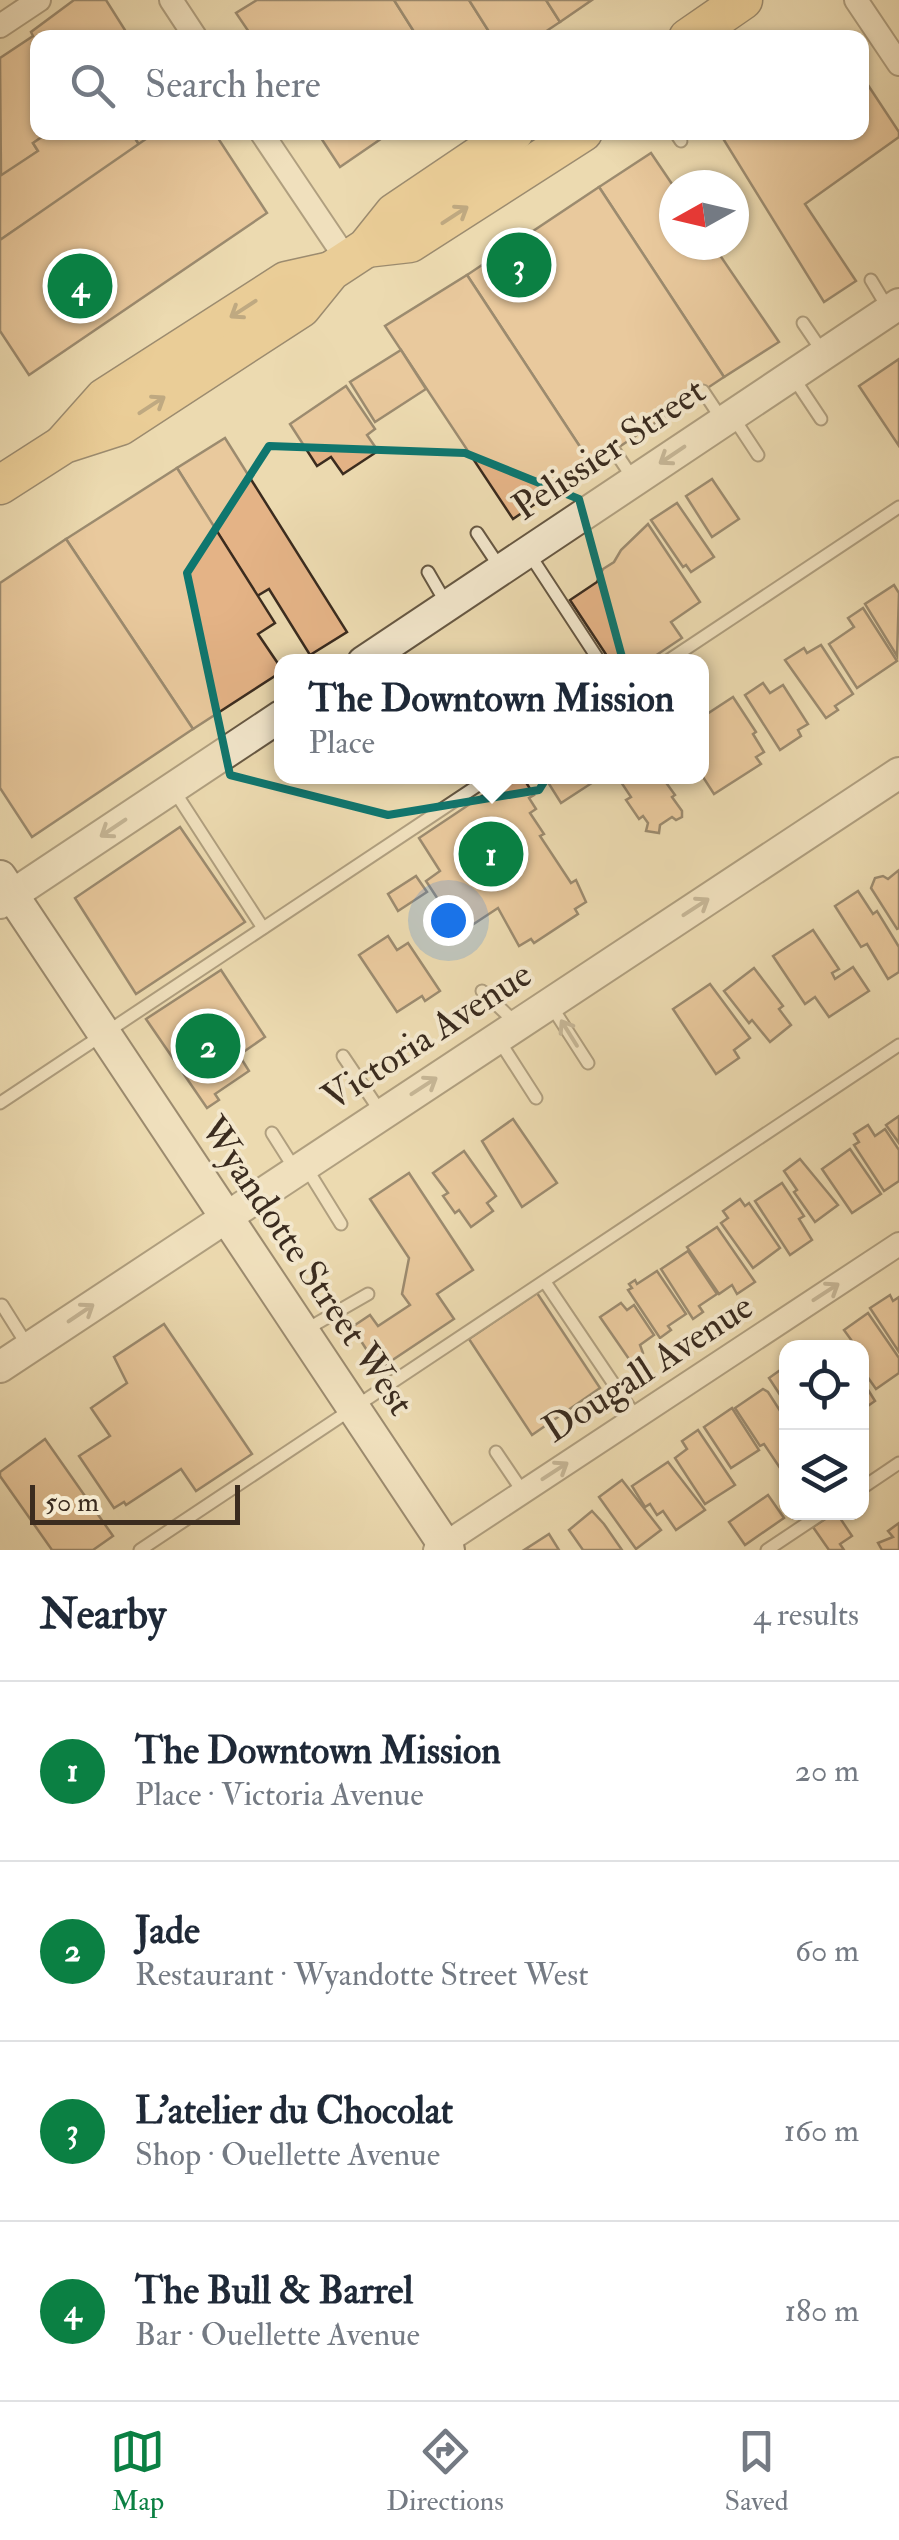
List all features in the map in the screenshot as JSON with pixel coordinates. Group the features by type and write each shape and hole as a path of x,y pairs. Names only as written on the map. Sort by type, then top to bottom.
{"main road":[{"path":"700,30 743,0"},
{"path":"348,259 394,213 502,140"},
{"path":"0,486 64,444 104,398 286,281 410,243 571,140"},
{"name":"Wyandotte Street West","path":"4,892 355,1409 442,1548"}],"street":[{"path":"0,26 39,0"},
{"path":"171,0 191,30"},
{"path":"856,0 899,64"},
{"path":"266,140 348,259"},
{"name":"Pelissier Street","path":"375,654 894,307"},
{"path":"4,892 274,721"},
{"name":"Victoria Avenue","path":"0,1367 899,774"},
{"name":"Dougall Avenue","path":"442,1548 899,1244"}],"lane":[{"path":"871,280 894,307"},
{"path":"803,323 824,354"},
{"path":"792,375 821,419"},
{"path":"703,391 758,455"},
{"path":"614,450 634,480"},
{"path":"678,654 899,507"},
{"path":"477,532 501,569"},
{"path":"528,552 595,654"},
{"path":"428,572 447,605"},
{"path":"0,1103 480,784"},
{"path":"172,788 264,928"},
{"path":"482,991 508,1031 536,1098"},
{"path":"550,1004 588,1063"},
{"path":"140,1550 899,1044"},
{"path":"344,1056 382,1114"},
{"path":"272,1133 341,1224"},
{"path":"544,1282 636,1417"},
{"path":"302,1332 368,1294"},
{"path":"2,1305 29,1348"},
{"path":"496,1452 523,1492"},
{"path":"869,1483 899,1463"},
{"path":"767,1550 812,1520"}],"highlighted area":[{"path":"269,446 465,453 579,499 622,657 539,790 388,815 230,775 187,573"}],"building":[{"path":"74,0 106,0 125,30 34,30"},
{"path":"257,0 394,0 413,30 248,30 236,13"},
{"path":"394,0 469,0 488,30 413,30"},
{"path":"469,0 546,0 560,22 548,30 488,30"},
{"path":"546,0 592,0 560,22"},
{"path":"30,38 30,140 37,140 33,143 38,151 1,177 0,58"},
{"path":"869,87 899,137 805,204 856,281 824,302 749,181 749,170 742,170 724,140 869,140"},
{"path":"136,140 140,146 0,240 0,176 38,151 33,143"},
{"path":"144,140 219,140 267,213 29,375 0,331 0,240"},
{"path":"322,140 379,140 340,167"},
{"path":"651,153 662,170 659,170 659,260 723,260 779,342 724,377 599,187"},
{"path":"599,187 724,377 592,465 467,275"},
{"path":"467,275 592,465 513,519 385,326"},
{"path":"401,350 426,389 375,422 350,382"},
{"path":"899,359 899,446 859,386"},
{"path":"346,386 375,429 367,435 378,451 343,474 331,457 317,466 290,424"},
{"path":"225,438 347,632 309,654 269,589 257,596 177,468"},
{"path":"177,468 275,623 258,634 274,658 274,677 193,729 66,539"},
{"path":"712,479 739,519 712,537 686,496"},
{"path":"677,503 714,557 691,572 686,565 683,567 651,520"},
{"path":"648,524 700,602 671,622 682,638 658,654 606,654 570,600 597,582 621,550"},
{"path":"66,539 193,729 32,837 0,788 0,583"},
{"path":"894,585 899,593 897,656 865,604"},
{"path":"863,608 897,661 857,688 829,644 854,627 848,618"},
{"path":"821,645 853,694 826,718 785,660 804,648 807,653"},
{"path":"763,683 770,693 783,685 808,724 798,730 801,736 780,750 745,695"},
{"path":"733,697 764,752 756,757 761,764 714,794 708,784 709,713"},
{"path":"500,784 527,784 536,809 530,813 544,834 540,836 571,883 576,880 586,902 575,909 578,914 534,943 531,939 519,946 498,908 460,933 426,881 440,871 419,838"},
{"path":"549,784 590,784 561,803"},
{"path":"622,784 667,784 682,817 672,817 660,825 659,833 646,831 648,823 643,816 639,819 626,800 631,797"},
{"path":"180,827 245,922 136,994 75,898"},
{"path":"899,870 897,929 871,888 875,878 888,879"},
{"path":"416,876 427,892 398,911 388,894"},
{"path":"858,891 873,914 877,911 899,947 899,972 888,979 867,944 861,947 835,906"},
{"path":"813,930 839,969 832,973 835,979 853,967 869,991 829,1017 815,997 805,1004 773,956"},
{"path":"388,936 397,950 408,943 440,991 425,1001 422,996 397,1012 359,955"},
{"path":"754,968 783,1006 779,1009 791,1025 770,1042 724,991"},
{"path":"221,970 265,1037 239,1055 249,1071 215,1094 219,1100 207,1108 146,1019"},
{"path":"710,984 750,1038 734,1050 739,1058 716,1074 673,1009"},
{"path":"899,1116 899,1143 886,1125"},
{"path":"513,1119 557,1183 522,1207 482,1141"},
{"path":"868,1125 875,1136 885,1129 899,1150 899,1181 884,1191 854,1145 859,1142 854,1134"},
{"path":"850,1149 881,1194 852,1213 822,1169"},
{"path":"464,1151 496,1196 487,1203 493,1211 471,1227 443,1196 448,1193 433,1173"},
{"path":"800,1159 838,1205 815,1222 784,1171"},
{"path":"409,1173 473,1270 437,1294 454,1319 379,1369 352,1327 370,1315 378,1326 410,1305 402,1294 409,1258 370,1199"},
{"path":"782,1183 804,1216 799,1219 812,1240 790,1255 755,1201"},
{"path":"740,1199 745,1206 749,1203 780,1248 753,1268 721,1223 728,1218 723,1211"},
{"path":"717,1227 755,1282 737,1294 732,1285 719,1294 687,1247"},
{"path":"688,1251 717,1294 699,1306 703,1312 693,1319 661,1269"},
{"path":"657,1271 686,1314 668,1326 671,1330 660,1338 628,1290 635,1280 637,1284"},
{"path":"537,1293 600,1388 532,1435 469,1339"},
{"path":"890,1295 893,1301 899,1297 899,1352 870,1308"},
{"path":"621,1303 627,1310 634,1305 654,1335 640,1345 643,1353 631,1362 600,1317"},
{"path":"868,1313 899,1358 899,1373 876,1389 869,1379 869,1340 851,1340 844,1330"},
{"path":"164,1324 252,1454 196,1491 181,1469 126,1505 124,1502 114,1508 79,1456 110,1436 91,1408 127,1383 114,1357"},
{"path":"779,1371 779,1393 769,1378"},
{"path":"763,1389 768,1392 779,1409 779,1466 764,1444 760,1446 735,1408"},
{"path":"732,1408 759,1450 731,1468 704,1427"},
{"path":"698,1430 735,1485 705,1504 675,1458 687,1449 682,1441"},
{"path":"45,1439 113,1536 93,1550 52,1550 0,1476 0,1472"},
{"path":"668,1462 705,1510 676,1530 663,1511 657,1515 650,1504 645,1507 632,1486"},
{"path":"622,1480 661,1530 636,1549 599,1497"},
{"path":"768,1495 781,1520 745,1545 729,1522"},
{"path":"592,1511 622,1550 583,1550 569,1530"},
{"path":"824,1520 841,1520 852,1536 840,1544 844,1550 829,1550 813,1527"},
{"path":"899,1523 899,1550 882,1550 878,1543 893,1537 888,1531"},
{"path":"549,1534 559,1550 524,1550"}],"place":[{"name":"L'atelier du Chocolat","path":"519,265"},
{"name":"The Bull & Barrel","path":"80,286"},
{"name":"The Downtown Mission","path":"491,854"},
{"name":"Jade","path":"208,1046"}]}
